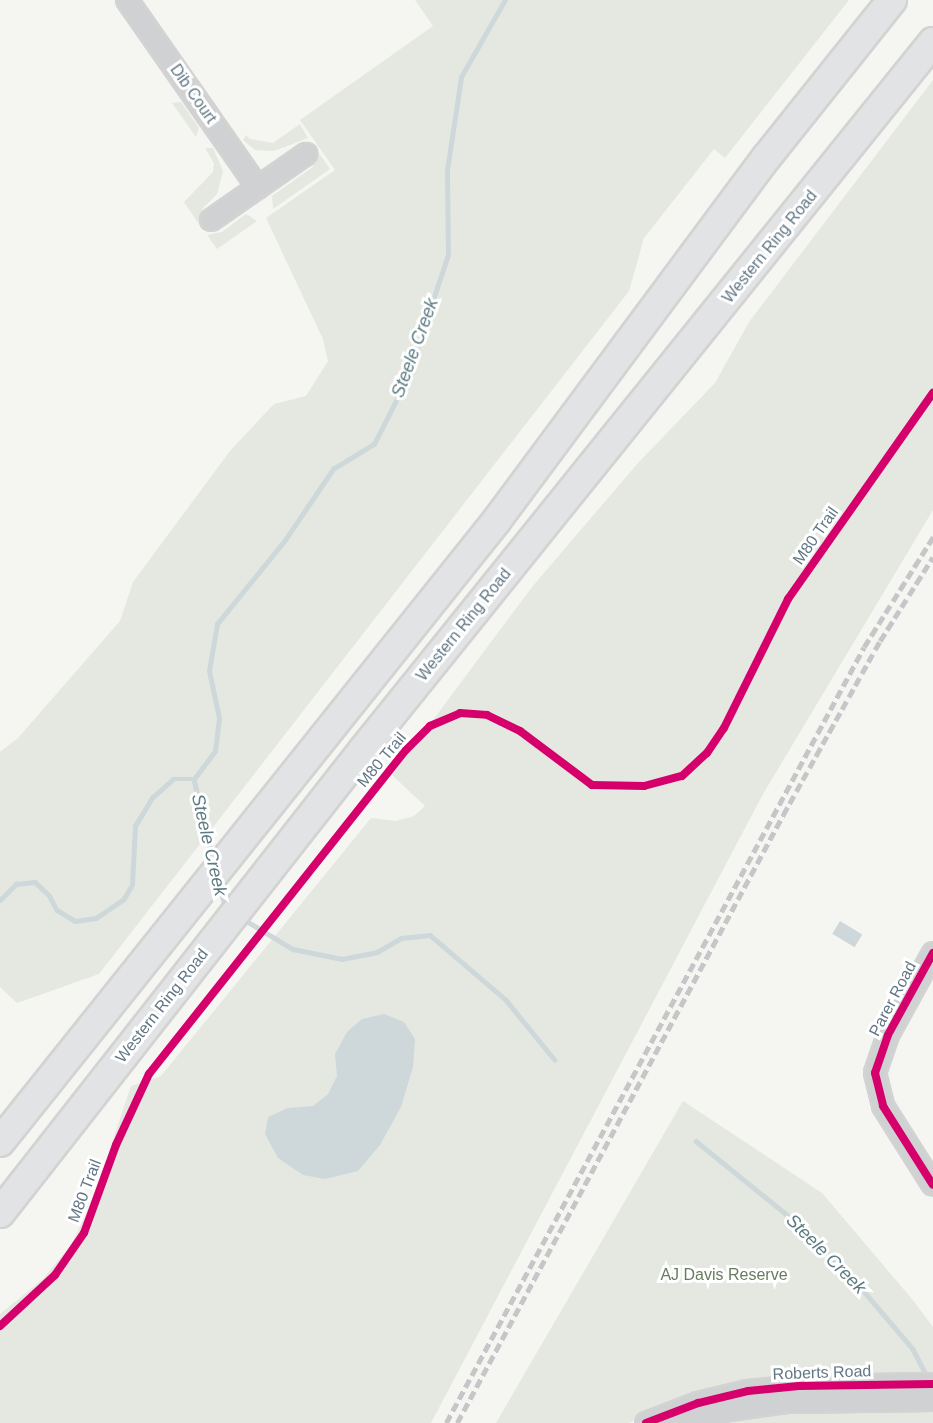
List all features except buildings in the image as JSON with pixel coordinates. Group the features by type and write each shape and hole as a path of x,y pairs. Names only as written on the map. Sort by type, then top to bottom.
{"highway":[{"path":"0,1142 343,710 404,640 497,520 884,0"},
{"path":"766,158 892,0"},
{"name":"Western Ring Road","path":"0,1213 363,750 933,42"},
{"path":"0,1125 112,999"},
{"path":"0,1230 134,1042"}],"street":[{"name":"Dib Court","path":"127,0 258,188"},
{"path":"211,220 306,154"},
{"name":"Parer Road","path":"933,953 888,1035 874,1073 883,1106 933,1185"},
{"name":"Roberts Road","path":"646,1423 686,1420 720,1397 774,1388 921,1395 933,1384"}],"green space":[{"path":"415,0 849,0 725,158 714,149 644,238 629,291 99,974 17,1003 0,987 0,752 18,738 120,621 133,582 230,451 274,404 306,396 328,361 323,339 266,218 335,170 300,120 433,26"},
{"path":"933,80 933,510 763,794 431,1423 0,1423 0,1314 43,1279 71,1245 92,1202 131,1086 161,1076 371,818 396,821 414,816 425,806 392,775 532,587 638,463 715,383 749,322"},
{"path":"181,102 199,128 196,137 172,103"},
{"path":"300,124 308,138 274,151 255,150 243,140 246,135 250,139 273,143"},
{"path":"205,148 213,148 223,171 217,194 202,209 205,218 201,227 184,202 213,172 214,163"},
{"path":"316,149 330,169 273,209 272,196 313,167 311,158"},
{"path":"246,214 257,221 217,249 207,235 222,232"},
{"name":"AJ Davis Reserve","path":"683,1101 822,1193 912,1299 933,1327 933,1423 727,1423 702,1396 628,1423 496,1423"}],"shaded area":[{"path":"840,921 862,934 855,947 832,934"},
{"path":"384,1014 404,1022 415,1039 413,1067 401,1107 380,1145 358,1171 325,1179 303,1175 278,1158 265,1134 268,1117 288,1108 313,1106 328,1094 337,1076 335,1054 347,1032 362,1019"}],"waterway":[{"name":"Steele Creek","path":"194,779 215,751 219,718 209,671 217,624 285,540 333,469 374,444 406,381 448,255 447,170 461,77 505,0"},
{"name":"Steele Creek","path":"0,900 16,884 35,882 49,895 57,910 75,921 96,918 123,900 132,885 135,826 152,798 173,779 194,779 213,860"},
{"name":"Steele Creek","path":"219,885 226,908"},
{"name":"Steele Creek","path":"243,919 293,949 342,959 377,952 401,938 430,935 506,1000 555,1060"},
{"name":"Steele Creek","path":"696,1141 785,1213 850,1275 913,1349 928,1378"}],"railway":[{"path":"446,1423 864,647 933,537"},
{"path":"457,1423 783,815 880,641 933,557"}],"cycle path":[{"name":"M80 Trail","path":"0,1326 55,1275 84,1233 116,1145 149,1074 406,750 430,726 460,713 487,715 520,731 592,785 644,786 682,776 707,753 724,728 788,599 933,393"},
{"path":"933,953 888,1035 875,1073 883,1106 933,1185"},
{"path":"646,1423 698,1403 748,1391 799,1386 933,1384"}]}
